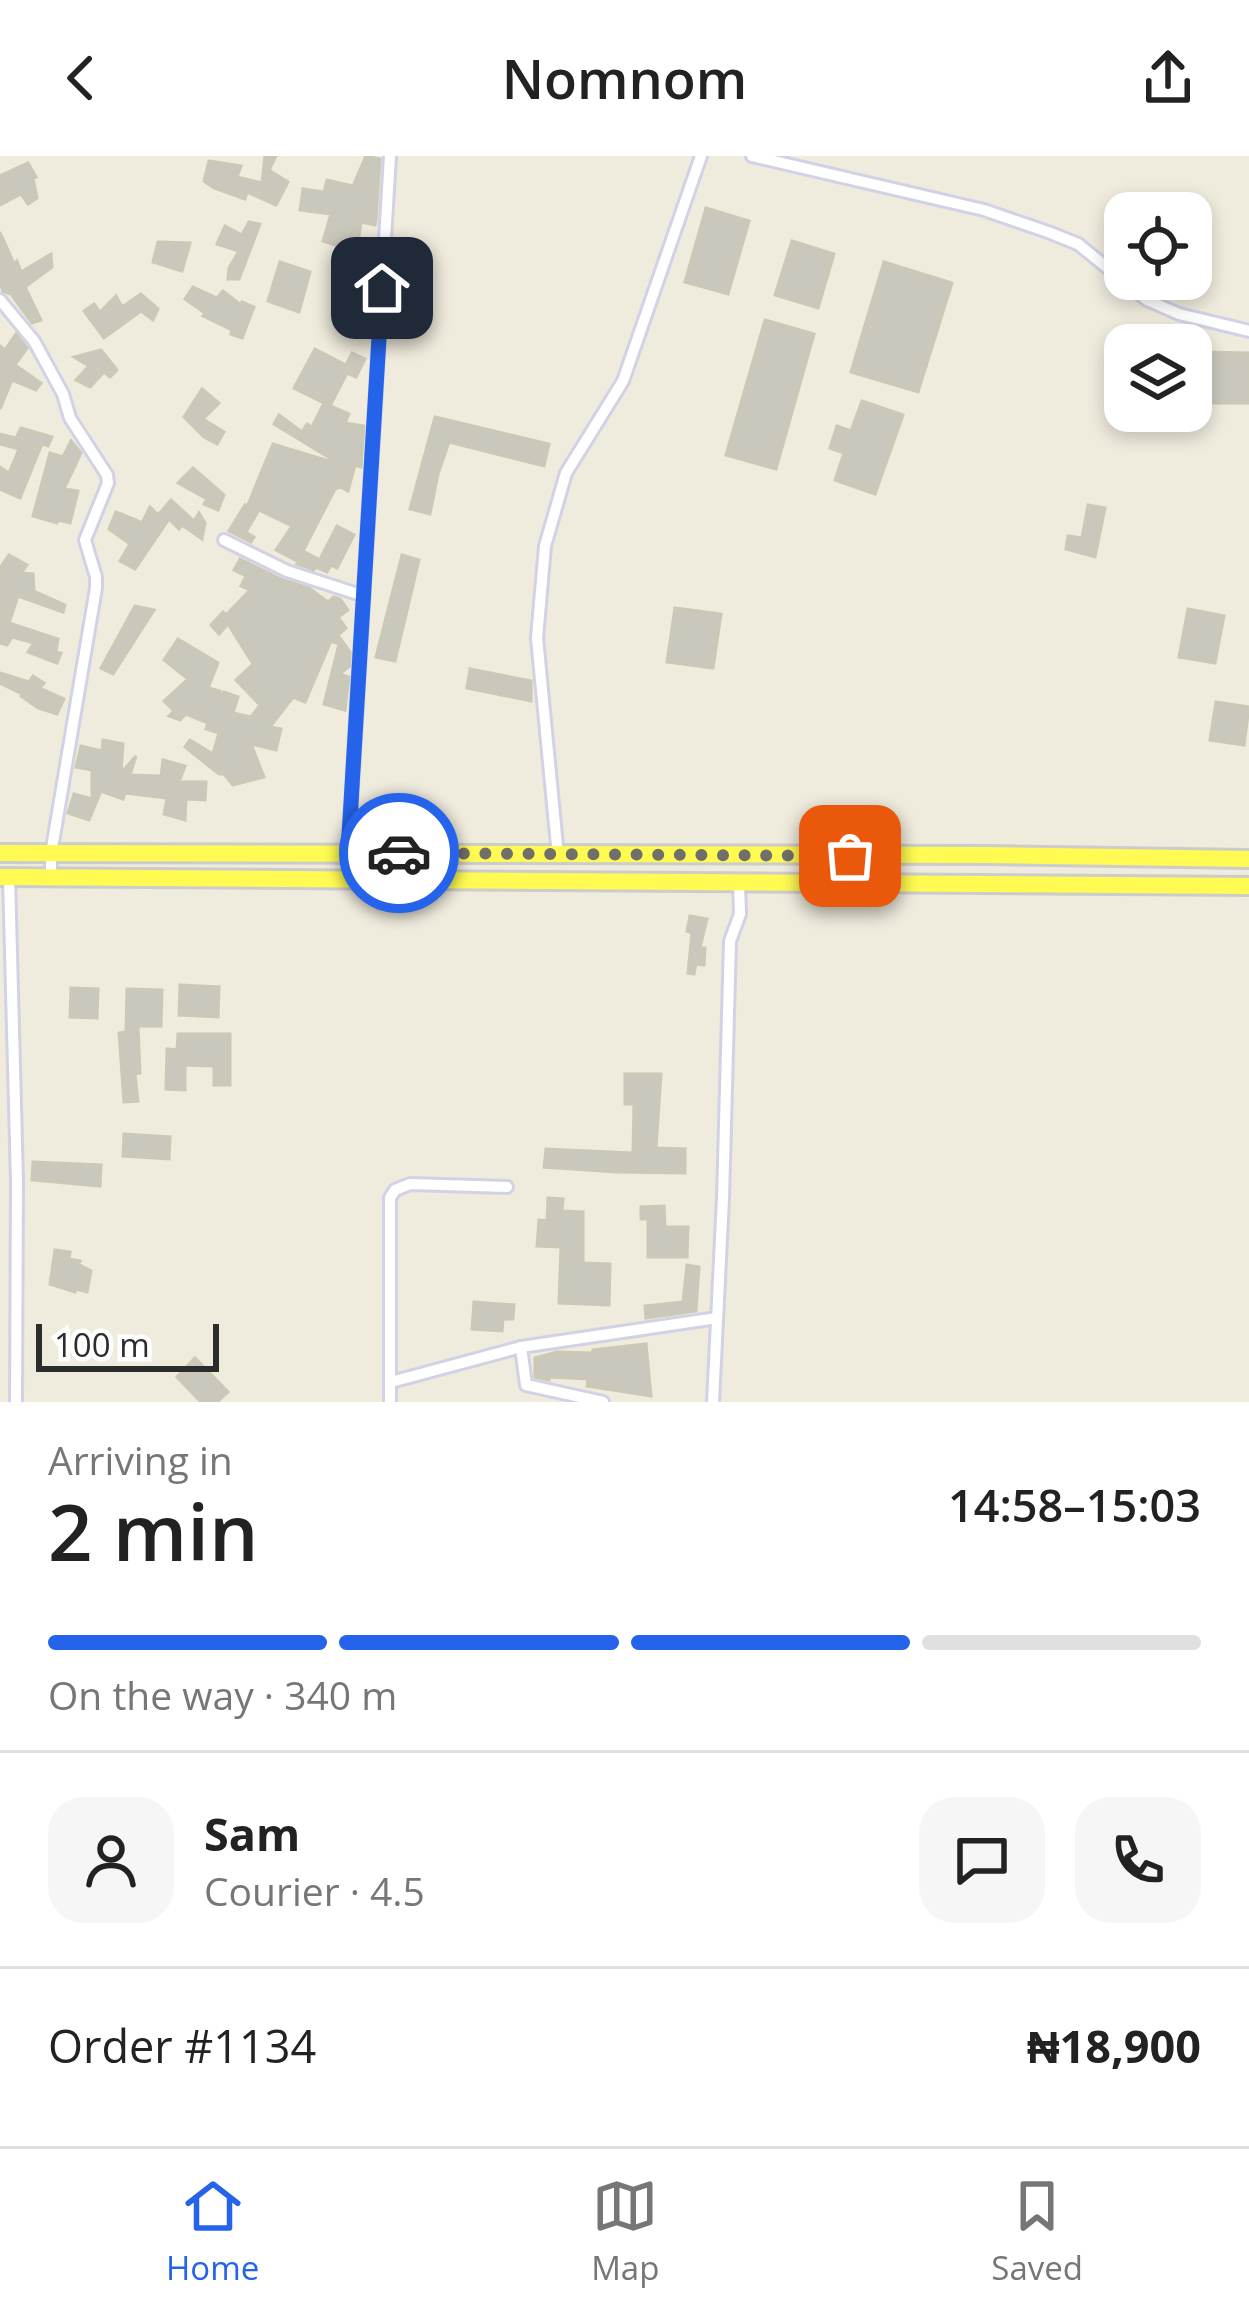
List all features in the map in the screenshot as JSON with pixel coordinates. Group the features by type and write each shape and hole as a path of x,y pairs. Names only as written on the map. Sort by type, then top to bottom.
{"main road":[{"path":"0,853 1249,859"},
{"path":"989,855 991,885"},
{"path":"4,877 1249,886"}],"street":[{"path":"348,853 390,156"},
{"path":"558,856 537,638 545,546 566,473 623,381 701,156"},
{"path":"752,156 984,210 1048,232 1078,244 1147,300 1179,314 1249,331"},
{"path":"0,300 34,341 107,483 85,540 96,588 51,854 51,878"},
{"path":"224,539 287,571 364,596"},
{"path":"4,877 16,1181 16,1402"},
{"path":"713,1402 730,941 740,914 739,883"},
{"path":"0,1186 16,1181"},
{"path":"390,1402 390,1198 395,1190 410,1184 507,1187"},
{"path":"391,1382 521,1347 717,1318"},
{"path":"521,1347 526,1385 604,1402"}],"building":[{"path":"265,156 276,156 269,170 288,182 276,205 247,192 245,199 204,181 209,161 241,166 237,177 262,183"},
{"path":"366,156 380,159 376,220 375,225 361,222 354,272 362,275 353,295 337,288 348,263 340,262 342,247 323,241 331,214 300,210 303,189 324,192 327,180 353,186"},
{"path":"28,163 36,177 37,198 28,204 21,194 0,205 0,176"},
{"path":"706,208 749,221 728,294 685,282"},
{"path":"249,222 260,224 239,279 228,279 239,251 217,244 225,226 242,235"},
{"path":"0,232 21,272 51,254 52,267 25,287 41,320 32,323 11,294 3,291"},
{"path":"792,241 834,254 818,308 775,295"},
{"path":"158,242 190,243 182,271 153,262"},
{"path":"280,262 310,272 299,312 268,301"},
{"path":"884,262 952,283 918,392 851,372"},
{"path":"193,287 217,298 223,291 241,305 254,307 242,338 203,316 185,299"},
{"path":"141,294 158,309 153,320 141,311 104,338 84,311 94,304 100,312 116,296 122,307"},
{"path":"765,320 814,334 776,469 726,455"},
{"path":"16,334 27,348 15,365 41,383 36,390 12,380 0,409 0,346 5,350"},
{"path":"315,349 346,365 352,353 365,359 356,377 347,373 330,406 294,388"},
{"path":"101,350 117,370 110,377 104,372 90,387 76,380 89,366 74,357"},
{"path":"1212,352 1249,353 1249,403 1212,403"},
{"path":"202,389 219,403 203,419 224,432 217,444 184,417"},
{"path":"862,401 903,415 875,494 835,480 844,453 830,448 837,426 851,431"},
{"path":"324,403 349,414 345,423 364,426 361,467 355,465 348,491 335,489 303,551 320,560 314,570 276,550 292,526 259,510 246,532 254,537 251,542 229,531 247,507 273,444 332,462 274,424 279,415 302,432 307,424 312,427"},
{"path":"435,417 549,444 544,466 449,442 430,514 410,509"},
{"path":"21,428 52,437 48,446 42,444 20,498 0,489 0,467 9,473 19,449 0,444 0,434 16,438"},
{"path":"71,441 81,453 64,489 78,491 70,523 33,516 50,453 63,457"},
{"path":"193,468 224,495 218,510 178,483"},
{"path":"171,500 194,521 199,513 205,523 202,539 169,519 135,569 120,561 130,544 109,529 116,512 136,520 132,526 142,523 150,507 158,515"},
{"path":"1088,505 1105,508 1095,557 1066,549 1068,536 1082,538"},
{"path":"337,526 354,535 337,568 331,565 327,572 316,567"},
{"path":"9,555 27,565 21,573 33,574 34,591 65,605 63,612 18,596 9,623 58,639 57,663 28,652 34,643 12,637 7,645 0,643 0,568"},
{"path":"402,555 419,560 395,661 376,657"},
{"path":"240,559 309,588 328,602 340,599 348,610 338,617 346,628 338,635 350,652 350,666 339,674 349,677 345,710 324,704 339,644 331,641 305,702 293,697 270,727 281,729 276,750 251,744 264,777 233,785 185,747 190,740 213,754 219,733 186,714 180,720 169,716 174,711 164,701 188,679 164,660 178,639 218,663 208,688 220,691 219,697 224,692 238,697 233,713 251,717 260,705 236,680 253,664 228,624 219,634 211,625 250,590 241,586 246,576 234,570"},
{"path":"135,606 154,610 113,674 101,668"},
{"path":"675,608 721,614 713,668 667,662"},
{"path":"1188,609 1224,616 1215,663 1179,657"},
{"path":"470,669 531,681 531,701 467,688"},
{"path":"0,673 29,682 33,676 44,683 40,688 64,699 57,714 38,708 0,683"},
{"path":"1216,702 1249,707 1244,745 1210,740"},
{"path":"103,740 123,744 121,773 136,756 130,775 161,776 163,760 185,766 179,782 206,782 205,800 186,799 185,820 164,814 167,798 125,793 123,799 101,791 89,820 68,813 74,794 92,799 92,770 76,767 81,746 102,751"},
{"path":"690,916 707,919 700,948 705,948 704,965 696,964 694,974 688,973"},
{"path":"180,985 219,987 218,1017 179,1015"},
{"path":"71,988 98,989 97,1018 70,1017"},
{"path":"127,989 162,990 161,1026 138,1026 138,1101 124,1102 119,1033 126,1032"},
{"path":"178,1034 230,1034 230,1085 214,1085 214,1066 185,1065 185,1090 166,1089 167,1049 177,1050"},
{"path":"625,1074 661,1074 656,1148 685,1149 685,1173 544,1167 546,1149 633,1153 634,1104 625,1104"},
{"path":"124,1134 170,1137 169,1159 123,1156"},
{"path":"33,1162 101,1165 100,1186 32,1180"},
{"path":"548,1198 563,1199 562,1211 583,1212 583,1263 610,1264 609,1305 559,1303 561,1247 537,1246 539,1220 547,1221"},
{"path":"664,1206 665,1227 688,1227 687,1257 648,1257 648,1219 641,1219 641,1207"},
{"path":"55,1250 70,1252 69,1259 91,1271 87,1292 50,1284"},
{"path":"687,1265 699,1267 696,1311 646,1318 645,1306 683,1302"},
{"path":"474,1302 514,1305 513,1319 503,1319 502,1331 472,1329"},
{"path":"646,1344 651,1396 587,1386 588,1379 535,1377 535,1358"},
{"path":"195,1358 228,1392 217,1402 201,1402 177,1377"}],"way so far":[{"path":"399,853 850,856"}],"route":[{"path":"382,288 348,853 399,853"}]}
